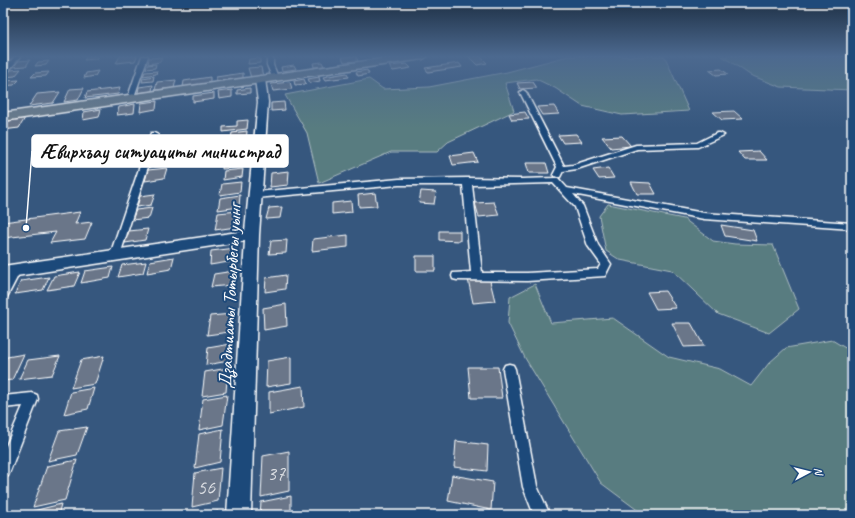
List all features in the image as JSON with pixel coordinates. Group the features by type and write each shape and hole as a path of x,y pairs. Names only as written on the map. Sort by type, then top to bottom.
{"highway":[{"path":"3,117 252,80"}],"street":[{"path":"131,97 137,80"},
{"name":"Дзадтиаты Тотырбегы уынг","path":"239,515 252,235 262,102 267,80"},
{"path":"523,92 560,167 555,180"},
{"path":"115,255 154,135"},
{"path":"560,169 574,167 636,147 698,145 720,135"},
{"path":"256,195 399,182 522,182 555,180 579,206 594,246 606,264 601,273 528,277 457,276"},
{"path":"467,181 477,276"},
{"path":"565,190 704,216 852,226"},
{"path":"3,294 9,271 252,235"},
{"path":"509,369 530,487 542,515"},
{"path":"3,402 32,399 3,471"}],"green space":[{"path":"363,80 371,80 383,89 429,87 464,80 527,80 505,83 514,111 448,142 437,152 391,152 319,183 307,133 285,95"},
{"path":"538,80 675,80 689,111 622,115 582,106 555,88"},
{"path":"763,80 852,80 852,90 781,87"},
{"path":"608,204 684,219 713,241 735,244 773,245 799,309 769,333 718,314 672,270 620,260 606,251 599,216"},
{"path":"535,284 551,323 613,318 669,357 720,369 751,386 769,363 786,348 832,340 852,352 852,515 644,515 601,483 525,358 508,323 510,297"}],"building":[{"path":"19,80 14,85 3,86 3,81"},
{"path":"142,80 153,80 153,81 142,82"},
{"path":"176,80 174,88 155,90 157,82"},
{"path":"210,80 210,83 183,87 184,81"},
{"path":"216,80 232,80 216,82"},
{"path":"304,80 306,84 295,85 294,81"},
{"path":"309,80 320,81 310,83"},
{"path":"290,82 292,89 273,91 271,84"},
{"path":"533,82 537,88 520,89 517,83"},
{"path":"153,85 152,91 138,93 139,87"},
{"path":"84,88 78,100 64,102 70,89"},
{"path":"120,88 118,94 85,98 87,92"},
{"path":"250,88 250,93 237,94 237,90"},
{"path":"232,90 232,97 219,99 218,92"},
{"path":"60,92 53,103 29,106 37,94"},
{"path":"214,93 214,99 193,102 193,96"},
{"path":"157,101 156,109 140,112 141,103"},
{"path":"284,102 285,110 271,111 271,103"},
{"path":"135,104 134,113 117,115 119,107"},
{"path":"554,106 559,114 542,115 537,107"},
{"path":"101,109 99,117 83,120 84,112"},
{"path":"734,111 743,119 722,120 713,112"},
{"path":"525,112 529,119 512,120 509,114"},
{"path":"25,118 19,128 3,130 3,121"},
{"path":"248,120 247,129 223,132 223,127 237,126 237,121"},
{"path":"247,131 246,143 230,144 232,133"},
{"path":"576,134 582,142 563,143 558,135"},
{"path":"622,136 631,146 611,148 602,137"},
{"path":"759,151 767,160 745,160 738,152"},
{"path":"474,153 478,162 453,165 450,156"},
{"path":"170,155 167,165 149,167 153,157"},
{"path":"244,157 243,167 222,169 223,159"},
{"path":"526,163 546,163 549,173 529,173"},
{"path":"167,168 164,178 145,181 148,170"},
{"path":"608,168 614,178 599,179 593,170"},
{"path":"243,169 242,177 223,180 224,171"},
{"path":"289,171 288,185 270,187 271,173"},
{"path":"241,182 240,192 220,195 222,184"},
{"path":"631,182 650,183 656,194 637,194"},
{"path":"421,191 436,192 434,204 419,203"},
{"path":"375,193 377,206 359,207 358,195"},
{"path":"155,194 151,205 137,207 140,196"},
{"path":"240,195 239,207 218,210 220,198"},
{"path":"351,201 352,212 332,214 332,203"},
{"path":"494,202 499,215 479,217 475,203"},
{"path":"282,207 280,218 266,219 269,208"},
{"path":"152,208 149,218 132,220 136,210"},
{"path":"238,211 236,227 215,230 218,213"},
{"path":"80,212 75,224 92,222 85,239 50,243 56,232 3,238 3,222"},
{"path":"721,225 753,230 757,241 725,236"},
{"path":"148,229 145,240 125,243 129,231"},
{"path":"439,231 460,231 460,241 439,240"},
{"path":"348,235 348,247 312,251 313,239"},
{"path":"287,240 286,253 269,254 271,241"},
{"path":"236,248 235,261 210,265 211,251"},
{"path":"416,256 435,256 435,271 416,271"},
{"path":"174,257 171,269 147,273 150,261"},
{"path":"146,262 143,273 118,277 122,265"},
{"path":"113,267 110,278 81,283 85,271"},
{"path":"234,271 232,285 211,287 214,274"},
{"path":"80,272 74,286 47,290 54,276"},
{"path":"286,275 285,289 265,292 266,278"},
{"path":"49,277 43,290 15,294 21,281"},
{"path":"489,277 495,301 473,303 468,279"},
{"path":"665,291 676,308 656,309 647,292"},
{"path":"286,304 287,326 264,330 263,308"},
{"path":"232,314 229,332 207,335 210,316"},
{"path":"672,323 691,323 704,346 684,347"},
{"path":"231,344 229,361 206,365 208,348"},
{"path":"24,354 12,380 3,381 3,365 7,357"},
{"path":"60,356 52,375 19,379 28,360"},
{"path":"104,356 95,384 71,388 81,360"},
{"path":"291,357 291,383 266,387 267,361"},
{"path":"468,367 498,367 502,398 471,398"},
{"path":"228,368 226,392 202,396 205,372"},
{"path":"303,386 304,407 269,414 269,392"},
{"path":"94,388 88,409 64,414 71,392"},
{"path":"227,395 223,425 199,430 203,399"},
{"path":"87,427 77,455 48,461 59,431"},
{"path":"223,429 220,462 195,468 199,434"},
{"path":"456,441 488,445 487,471 454,467"},
{"path":"289,451 289,491 261,497 263,456"},
{"path":"77,460 65,500 33,507 47,466"},
{"path":"221,468 218,501 192,507 195,473"},
{"path":"452,475 493,482 491,510 448,501"},
{"path":"291,496 291,515 260,515 261,502"},
{"path":"61,504 58,515 31,515 33,511"},
{"path":"218,511 217,515 197,515"}],"place":[{"name":"Æвирхъау ситуациты министрад","path":"26,228"}]}
